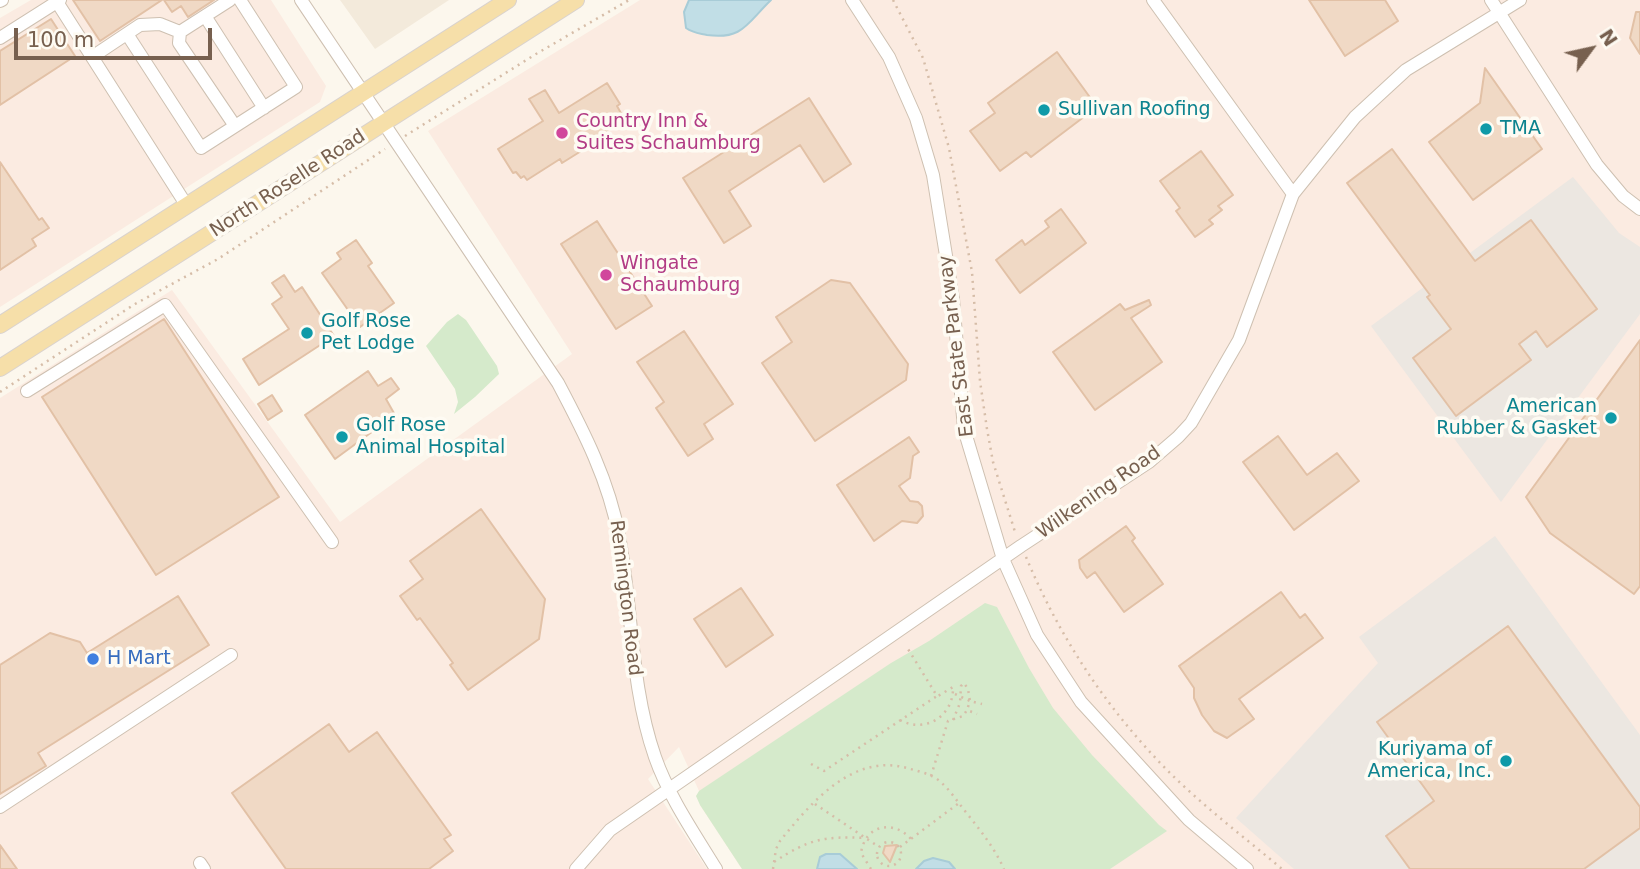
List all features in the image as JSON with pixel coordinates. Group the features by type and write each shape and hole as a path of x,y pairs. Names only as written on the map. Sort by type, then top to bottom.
{"main road":[{"name":"North Roselle Road","path":"0,325 508,0"},
{"name":"North Roselle Road","path":"0,368 576,0"}],"street":[{"path":"180,32 230,0"},
{"path":"127,34 201,148 296,88 240,0"},
{"name":"Remington Road","path":"302,0 558,383 590,444 614,509 620,538 637,695 654,756 667,790 716,869"},
{"name":"East State Parkway","path":"852,0 889,57 916,118 933,175 953,299 964,429 1003,559 1037,635 1081,702 1189,821 1247,869"},
{"path":"1153,0 1293,194"},
{"path":"1491,0 1597,165 1623,196 1640,209"},
{"name":"Wilkening Road","path":"576,869 610,830 1021,546 1149,462 1191,423 1239,340 1293,194 1355,117 1406,70 1520,0"},
{"path":"0,38 58,1 187,206"},
{"path":"205,16 264,108"},
{"path":"92,57 140,25 160,24 180,32"},
{"path":"180,32 179,43 235,126"},
{"path":"27,391 165,305 332,542"},
{"path":"0,807 230,655"}],"path":[{"path":"417,129 536,54 629,0"},
{"path":"893,0 923,58 949,148 972,272 980,381 989,440 1003,498 1043,598 1087,675 1118,716 1186,788 1282,869"},
{"path":"0,392 135,304 218,259 360,166"},
{"path":"908,649 937,696"},
{"path":"931,776 948,720 953,720 963,716 967,710 970,701 964,683 953,720"},
{"path":"811,764 824,771 900,720 953,687 947,711 932,722 923,726 909,725 900,720"},
{"path":"953,694 982,704"},
{"path":"967,710 977,713"},
{"path":"773,869 780,841 815,803 840,781 869,766 899,766 931,776 950,792 990,844 1004,869"},
{"path":"815,803 879,847"},
{"path":"900,848 959,803"},
{"path":"871,869 861,853 866,838 881,827 904,831 911,839"},
{"path":"775,862 798,846 817,840 838,836 866,838"},
{"path":"879,847 890,842 900,848"},
{"path":"879,847 877,855 880,862 891,866 900,859 900,848"}],"shaded area":[{"path":"31,0 271,0 326,86 320,102 0,307 0,18"},
{"path":"340,0 449,0 375,49"},
{"path":"640,0 1640,0 1640,869 742,869 700,805 699,791 679,747 648,779 707,869 0,869 0,398 172,290 340,522 572,354 428,131"},
{"path":"1573,177 1619,233 1640,247 1640,314 1501,502 1371,326"},
{"path":"1495,536 1640,735 1640,869 1294,869 1236,818 1378,663 1359,637"}],"green space":[{"path":"458,314 466,320 497,366 499,374 454,414 458,402 455,389 426,346 447,322"},
{"path":"985,603 997,607 1053,708 1092,755 1167,831 1110,869 742,869 700,805 696,796 699,791"}],"water":[{"path":"689,0 771,0 744,28 719,36 686,28 684,12"},
{"path":"840,854 857,869 817,869 820,857"},
{"path":"933,858 949,862 955,869 916,869 924,861"}],"building":[{"path":"73,0 162,0 100,41"},
{"path":"164,0 214,0 188,17 181,6 172,12"},
{"path":"1309,0 1385,0 1398,21 1345,56"},
{"path":"1636,12 1640,12 1640,54 1630,38"},
{"path":"51,19 75,56 0,105 0,51"},
{"name":"Sullivan Roofing","path":"1057,52 1097,107 1031,157 1026,152 1000,171 970,131 995,113 988,103"},
{"name":"TMA","path":"1485,68 1542,149 1473,200 1429,142 1480,103"},
{"name":"Country Inn & Suites Schaumburg","path":"607,83 620,104 617,106 622,115 617,118 620,122 562,163 560,159 527,180 516,172 513,173 498,149 543,121 529,99 545,90 559,113"},
{"path":"809,98 851,164 824,182 800,145 729,191 751,226 724,243 683,178"},
{"path":"1392,149 1475,261 1531,220 1597,309 1547,347 1536,331 1519,344 1531,360 1456,416 1413,358 1451,329 1427,297 1430,295 1347,183"},
{"path":"1201,151 1233,195 1218,206 1222,210 1209,220 1213,224 1195,237 1176,211 1180,208 1160,181"},
{"path":"0,162 39,220 42,218 49,228 32,239 36,246 0,270"},
{"path":"1061,209 1086,243 1020,293 996,260 1022,240 1025,245 1049,227 1045,221"},
{"name":"Wingate Schaumburg","path":"597,221 652,306 616,329 561,244"},
{"path":"356,240 372,263 368,266 394,303 360,327 322,273 341,259 337,253"},
{"name":"Golf Rose Pet Lodge","path":"284,275 295,292 302,287 334,336 259,385 243,359 289,329 272,304 282,297 272,283"},
{"path":"831,280 850,283 908,364 906,380 815,441 762,363 792,342 776,317"},
{"path":"1149,300 1151,305 1131,318 1162,362 1095,410 1053,352 1120,304 1125,310"},
{"path":"164,319 279,497 156,575 42,397"},
{"path":"684,331 733,404 704,424 713,439 688,456 656,408 664,402 637,362"},
{"name":"American Rubber & Gasket","path":"1640,340 1640,586 1634,594 1550,533 1526,497"},
{"name":"Golf Rose Animal Hospital","path":"368,371 378,386 391,378 399,389 386,399 395,415 335,459 305,415"},
{"path":"272,395 282,411 268,420 258,404"},
{"path":"1278,436 1307,475 1337,453 1359,481 1294,530 1243,462"},
{"path":"909,437 919,452 913,456 910,478 899,486 910,501 918,502 922,506 923,516 917,523 902,521 874,541 837,485"},
{"path":"481,509 545,599 539,639 468,690 450,665 453,663 400,596 423,579 410,561"},
{"path":"1126,526 1135,538 1132,541 1163,584 1124,612 1095,572 1087,578 1080,568 1079,560"},
{"path":"741,588 773,635 726,667 694,619"},
{"path":"1281,592 1300,618 1305,614 1323,638 1239,699 1254,719 1227,738 1214,731 1202,715 1194,698 1194,688 1179,666"},
{"path":"178,596 209,645 38,753 46,766 0,794 0,665 50,633 80,642 87,653"},
{"name":"Kuriyama of America, Inc.","path":"1508,626 1640,807 1640,828 1584,869 1410,869 1386,836 1434,801 1377,722"},
{"path":"329,724 349,752 377,732 451,835 444,839 453,851 429,869 286,869 232,793"},
{"path":"0,845 17,869 0,869"},
{"path":"897,845 890,862 883,853 885,846"}],"place":[{"name":"Sullivan Roofing","path":"1044,110"},
{"name":"TMA","path":"1486,129"},
{"name":"Country Inn & Suites Schaumburg","path":"562,133"},
{"name":"Wingate Schaumburg","path":"606,275"},
{"name":"Golf Rose Pet Lodge","path":"307,333"},
{"name":"American Rubber & Gasket","path":"1611,418"},
{"name":"Golf Rose Animal Hospital","path":"342,437"},
{"name":"H Mart","path":"93,659"},
{"name":"Kuriyama of America, Inc.","path":"1506,761"}]}
